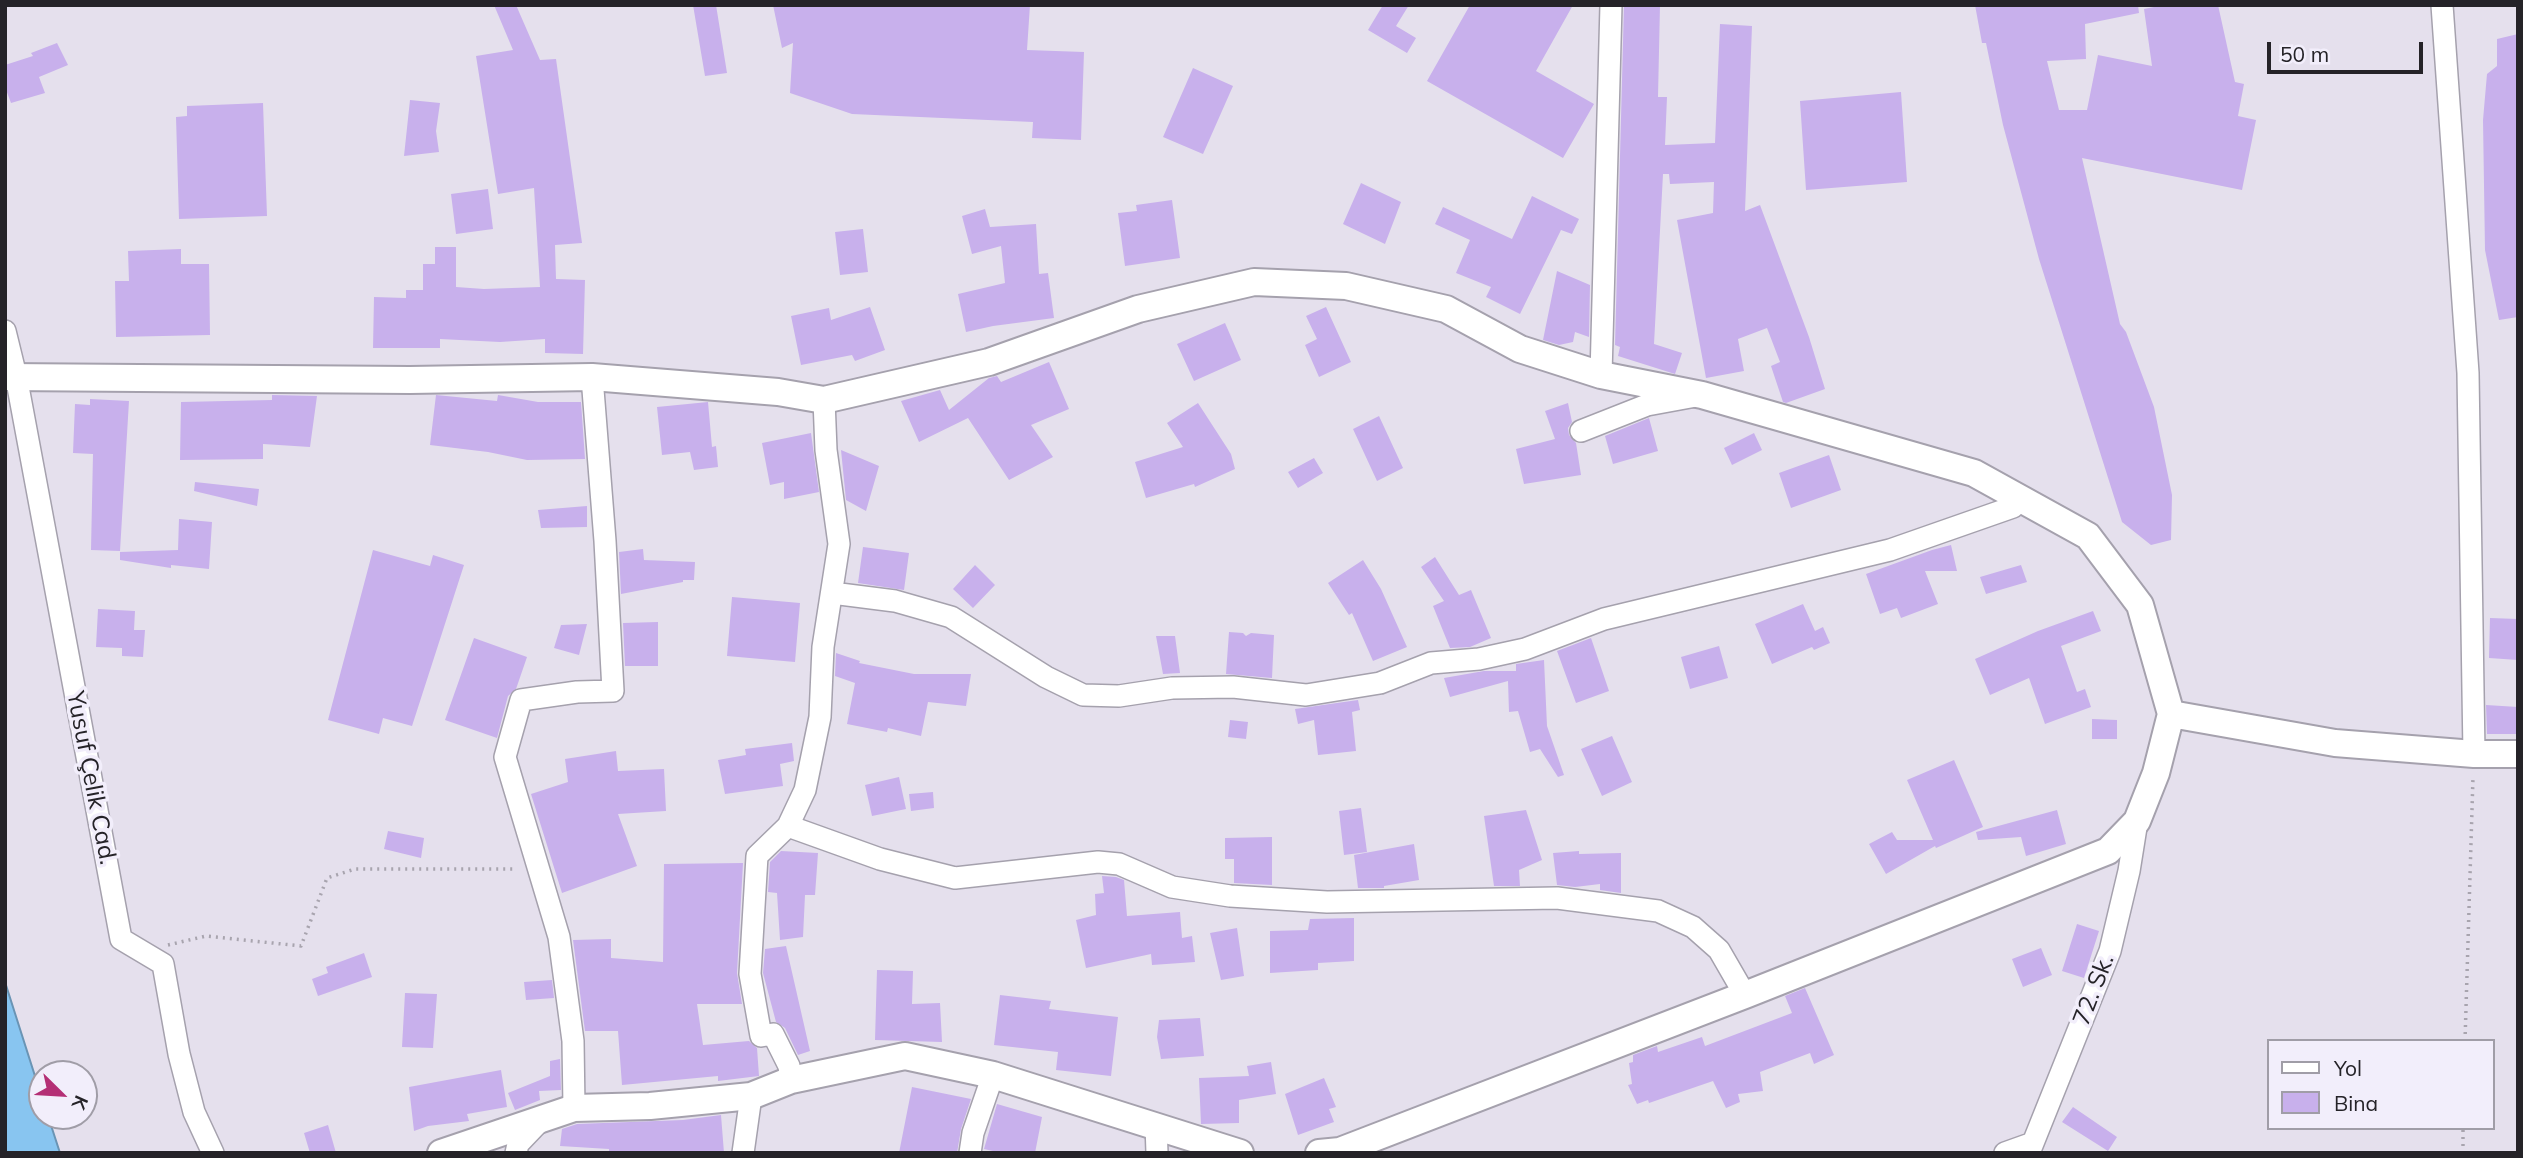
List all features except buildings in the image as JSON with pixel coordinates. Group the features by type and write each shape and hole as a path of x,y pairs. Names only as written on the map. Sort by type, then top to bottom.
{"street":[{"path":"1601,375 1611,5"},
{"path":"2442,5 2468,373 2474,754"},
{"path":"10,377 356,380 592,377 778,392 824,400 989,362 1138,309 1254,282 1346,286 1446,309 1520,349 1601,375 1702,396 1974,473 2088,536 2140,605 2171,714 2156,773 2137,821 2108,850 1745,995 1339,1151 1319,1153"},
{"name":"Yusuf Çelik Cad.","path":"5,331 10,377 121,939 154,958"},
{"path":"574,1108 573,1041 559,937 505,757 521,700 578,692 613,691 592,377"},
{"path":"1581,431 1647,405 1702,396"},
{"path":"791,1080 789,1066 773,1034 761,1036 750,974 757,856 788,826 805,790 820,717 823,647 839,544 826,450 824,400"},
{"path":"832,593 895,601 951,617 1046,677 1083,695 1119,696 1172,688 1233,687 1306,695 1380,683 1431,663 1479,659 1525,649 1604,619 1890,550 2013,507 2020,499"},
{"path":"2171,714 2335,743 2474,754 2518,754"},
{"name":"72. Sk.","path":"2031,1148 2110,951 2129,871 2137,821"},
{"path":"788,826 880,859 955,878 1098,862 1118,864 1172,887 1230,896 1327,902 1557,898 1658,911 1693,927 1719,950 1745,995"},
{"path":"154,958 163,964 179,1054 194,1112 213,1153"},
{"path":"441,1153 574,1108 650,1106 751,1096 791,1080 905,1056 993,1075 1240,1153"},
{"path":"970,1153 973,1133 993,1075"},
{"path":"743,1153 751,1096"},
{"path":"516,1153 518,1144 541,1120"},
{"path":"1156,1125 1157,1153"},
{"path":"2005,1153 2031,1148"}],"path":[{"path":"2465,1039 2474,754"},
{"path":"154,958 170,943 206,936 301,946 327,878 355,870 527,869 541,872"},
{"path":"2463,1130 2463,1153"}],"water":[{"path":"5,982 30,1060 28,1130 53,1130 60,1153 5,1153"}]}
